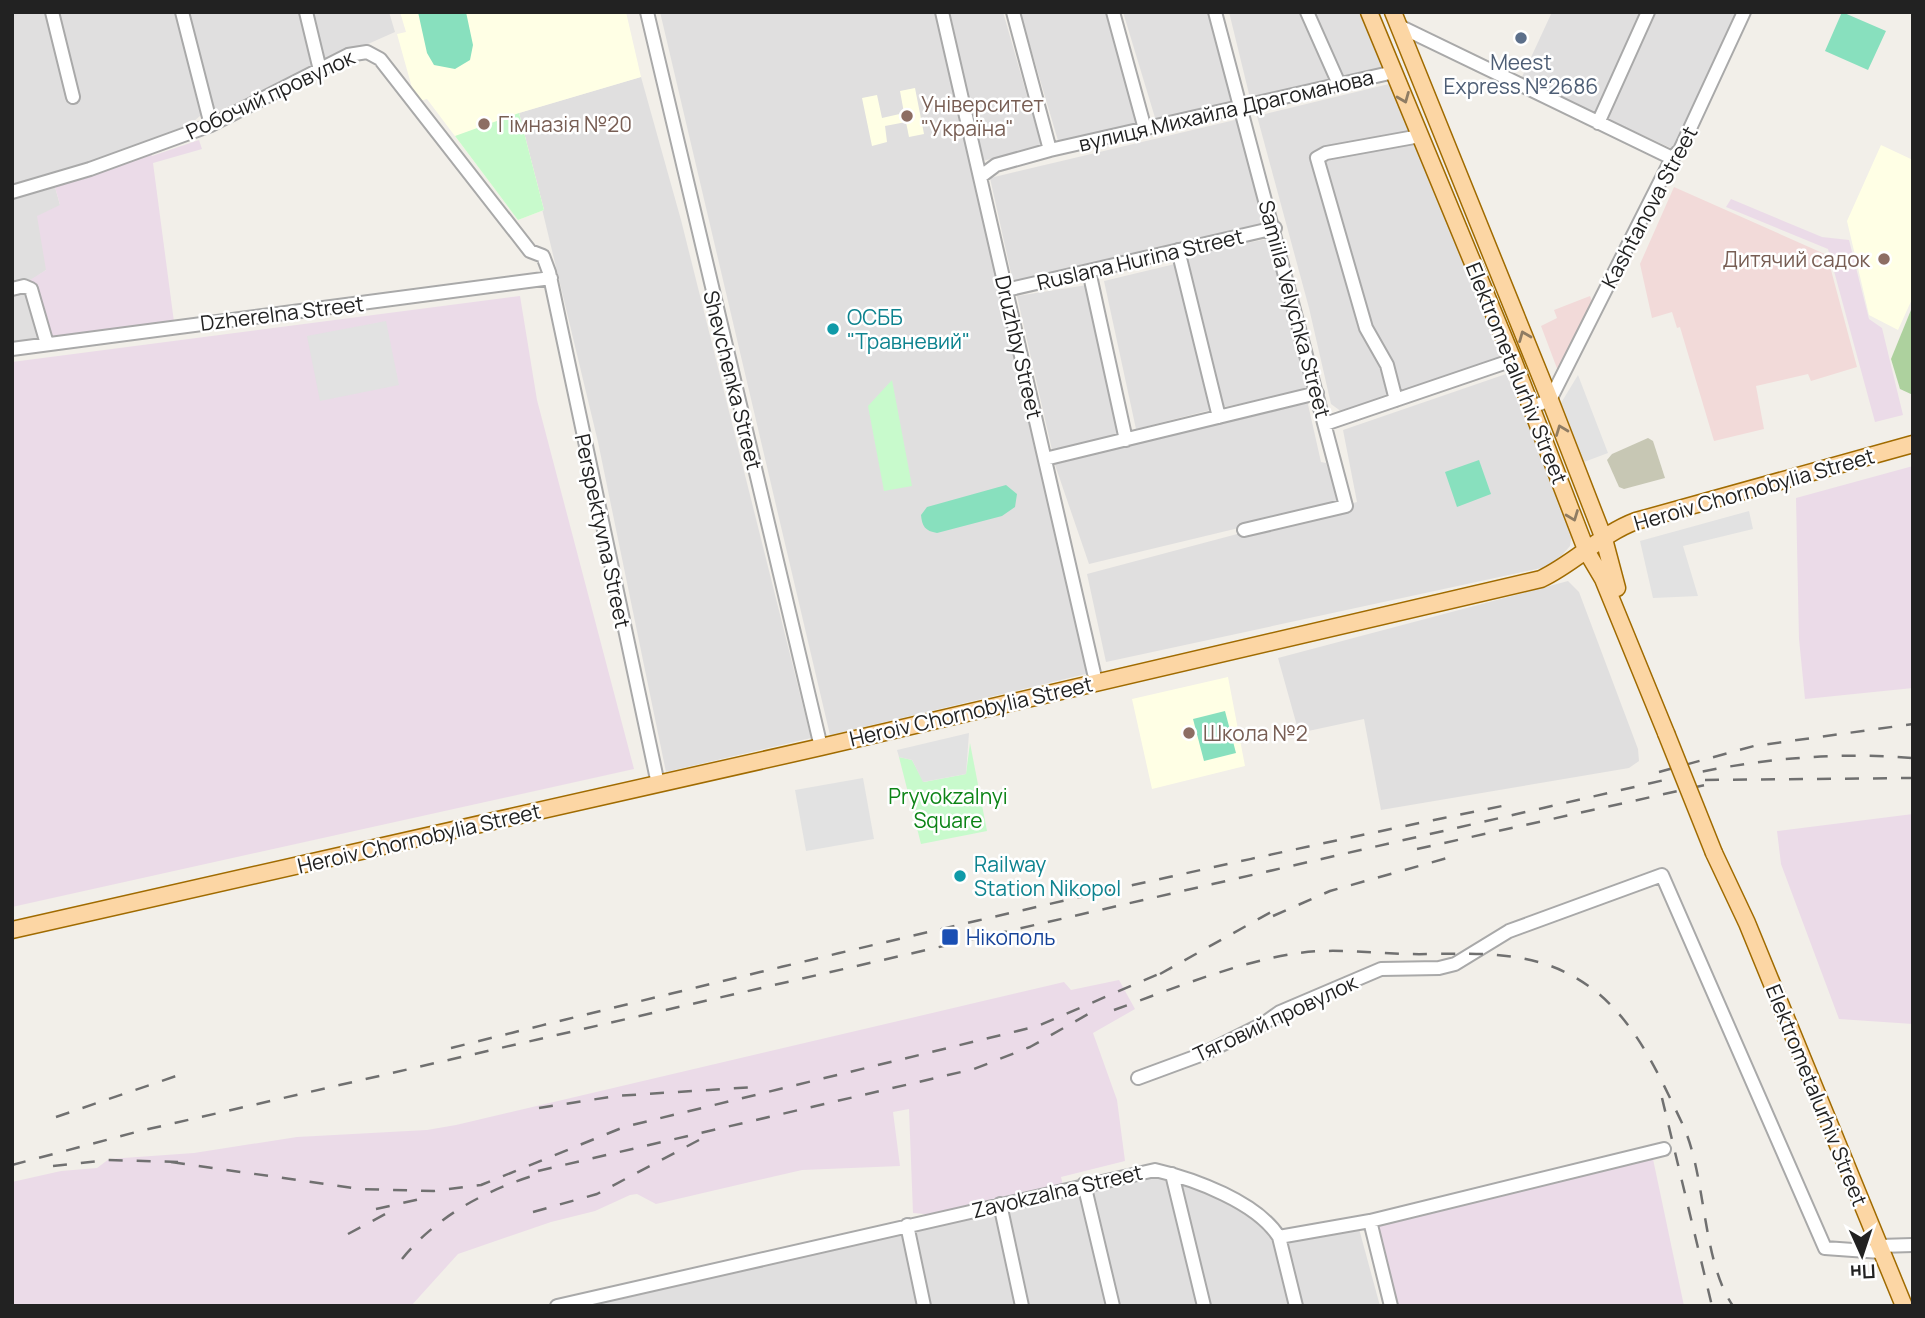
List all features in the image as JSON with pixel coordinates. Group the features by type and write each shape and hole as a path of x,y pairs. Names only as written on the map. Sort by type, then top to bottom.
{"main road":[{"name":"Elektrometalurhiv Street","path":"1369,12 1532,407 1587,552 1603,579 1670,732"},
{"name":"Elektrometalurhiv Street","path":"1396,19 1604,539 1612,576 1670,732 1904,1306"},
{"name":"Heroiv Chornobylia Street","path":"12,930 821,747 1541,579 1636,521 1913,444"}],"street":[{"path":"51,12 73,97"},
{"path":"182,12 211,125"},
{"path":"306,12 320,70"},
{"name":"Shevchenka Street","path":"647,12 821,747"},
{"name":"Druzhby Street","path":"942,12 1096,682"},
{"path":"1013,12 1050,150"},
{"path":"1113,12 1146,129"},
{"name":"Samiila Velychka Street","path":"1216,12 1346,506 1244,530"},
{"path":"1307,12 1339,84"},
{"path":"1598,122 1648,12"},
{"name":"Kashtanova Street","path":"1549,400 1672,158 1680,150 1744,12"},
{"path":"1396,19 1672,158"},
{"name":"Робочий провулок","path":"12,191 90,169 211,125 358,52 380,58 530,251 543,257 551,278"},
{"name":"вулиця Михайла Драгоманова","path":"980,177 996,165 1050,150 1394,72"},
{"path":"1396,400 1387,365 1366,328 1317,158 1326,153 1420,136"},
{"name":"Ruslana Hurina Street","path":"1006,290 1275,228"},
{"path":"1178,250 1219,417"},
{"path":"528,281 543,257"},
{"path":"1089,271 1126,440"},
{"name":"Dzherelna Street","path":"12,349 551,278"},
{"name":"Perspektyvna Street","path":"551,278 658,784"},
{"path":"12,289 24,286 31,289 47,344"},
{"path":"1325,424 1513,360"},
{"path":"1045,459 1317,393"},
{"path":"1532,407 1549,400"},
{"name":"Тяговий провулок","path":"1138,1078 1203,1054 1263,1024 1280,1012 1381,969 1439,968 1455,964 1509,931 1662,875 1825,1248 1880,1249"},
{"path":"1296,1306 1279,1237 1370,1221 1664,1149"},
{"name":"Zavokzalna Street","path":"557,1306 1155,1170 1194,1180 1229,1197 1271,1223 1279,1237"},
{"path":"1172,1174 1204,1306"},
{"path":"1084,1184 1113,1306"},
{"path":"1000,1204 1022,1306"},
{"path":"1370,1221 1391,1306"},
{"path":"907,1225 923,1306"},
{"path":"1880,1249 1913,1245"}],"shaded area":[{"path":"12,12 175,12 201,115 192,123 99,162 12,189"},
{"path":"184,12 300,12 315,68 212,114"},
{"path":"308,12 389,12 395,32 325,63"},
{"name":"Гімназія №20","path":"400,12 626,12 641,77 519,113 544,210 518,220 427,99 416,102 397,34 406,32"},
{"path":"660,12 936,12 1090,673 830,735"},
{"path":"950,12 1003,12 1042,148 982,161"},
{"path":"1020,12 1112,12 1141,124 1059,144"},
{"path":"1123,12 1211,12 1235,102 1156,121"},
{"path":"1229,12 1359,12 1382,68 1250,98"},
{"path":"1552,12 1736,12 1673,149 1521,79"},
{"path":"641,77 681,220 811,738 666,772 598,442 519,113"},
{"path":"1389,84 1508,358 1342,412 1331,404 1309,308 1257,116"},
{"name":"Університет \"Україна\"","path":"915,88 924,134 909,137 906,122 885,126 887,142 872,146 862,98 877,95 882,118 904,113 900,91"},
{"path":"1239,119 1272,226 1013,282 990,178"},
{"path":"199,140 202,149 153,163 174,322 48,342 30,280 46,270 37,216 60,205 55,187 151,152 152,156"},
{"name":"Дитячий садок","path":"1881,145 1913,160 1913,297 1898,330 1869,315 1847,221"},
{"path":"47,186 55,187 60,205 46,270 27,283 42,339 12,346 12,195"},
{"path":"1674,187 1827,255 1857,367 1811,381 1808,374 1756,386 1764,429 1714,441 1680,327 1677,328 1672,312 1652,318 1640,264"},
{"path":"1731,199 1822,237 1849,240 1869,319 1882,328 1903,415 1875,422 1828,249 1726,207"},
{"path":"1274,238 1313,389 1219,408 1181,255"},
{"path":"1179,263 1214,409 1136,429 1104,281"},
{"path":"1087,285 1121,434 1052,450 1017,296"},
{"path":"520,296 537,400 634,769 12,907 12,362"},
{"path":"1590,296 1593,304 1558,371 1541,326 1557,318 1554,310"},
{"path":"386,321 399,385 320,401 307,336"},
{"path":"1506,374 1573,525 1570,546 1555,563 1106,662 1087,574 1357,502 1343,430"},
{"path":"1578,375 1608,453 1584,462 1561,403"},
{"path":"1307,400 1321,462 1326,463 1339,504 1089,564 1054,462"},
{"path":"1648,438 1653,441 1665,478 1624,489 1619,487 1607,460 1612,454"},
{"path":"1913,466 1913,688 1805,699 1799,639 1796,498"},
{"path":"1749,511 1753,529 1683,546 1698,596 1653,598 1640,541"},
{"path":"1568,581 1579,592 1638,749 1639,761 1629,768 1381,810 1364,719 1299,733 1278,658"},
{"name":"Школа №2","path":"1228,677 1245,766 1152,789 1132,699"},
{"path":"969,733 966,774 923,782 912,760 899,757 897,750"},
{"path":"863,778 874,839 806,851 795,790"},
{"path":"1913,814 1913,1024 1839,1019 1781,864 1777,831"},
{"path":"1119,980 1135,1009 1093,1033 1117,1100 1125,1161 1061,1177 1063,1185 935,1215 913,1213 909,1109 893,1112 900,1166 802,1170 656,1204 637,1194 630,1195 595,1211 551,1222 458,1254 411,1306 12,1306 12,1182 61,1171 97,1168 109,1159 194,1153 297,1137 427,1130 456,1125 1064,982 1071,990"},
{"path":"1653,1159 1684,1306 1397,1306 1378,1225"},
{"path":"1161,1175 1202,1190 1270,1227 1284,1241 1358,1225 1380,1306 583,1306 925,1229 1080,1190"}],"green space":[{"path":"418,12 466,12 473,45 470,60 455,69 434,65 427,53"},
{"path":"1842,12 1886,31 1868,70 1825,51"},
{"path":"519,113 544,210 518,220 455,136"},
{"path":"1913,305 1913,395 1900,389 1891,359"},
{"path":"892,380 912,486 884,491 868,406"},
{"path":"1479,460 1491,494 1457,507 1445,472"},
{"path":"1006,485 1017,494 1015,507 1002,516 937,533 923,525 921,515 927,507"},
{"path":"1225,711 1236,753 1204,761 1193,719"},
{"name":"Pryvokzalnyi Square","path":"970,743 987,831 921,844 899,757 912,760 924,782 966,774"}],"railway":[{"path":"1659,772 1754,746 1913,724"},
{"path":"12,1165 140,1131 1695,773 1749,763 1803,758 1913,758"},
{"path":"1705,780 1913,778"},
{"path":"1417,849 1714,783"},
{"path":"451,1048 980,920 1512,804"},
{"path":"1273,916 1330,891 1458,855"},
{"path":"1160,974 1280,907"},
{"path":"1114,1010 1217,973 1299,953 1336,951 1497,955 1539,962 1559,969 1599,994 1613,1007 1637,1037 1656,1071 1690,1144 1715,1265 1733,1306"},
{"path":"171,1162 360,1189 434,1191 481,1185 624,1127 1038,1026 1170,969"},
{"path":"538,1171 974,1069 1030,1047 1090,1013"},
{"path":"56,1117 182,1074"},
{"path":"539,1108 616,1096 754,1087"},
{"path":"1662,1098 1712,1306"},
{"path":"533,1212 597,1194 699,1140"},
{"path":"53,1166 108,1160 178,1162"},
{"path":"402,1259 429,1231 461,1208 495,1190 532,1176"},
{"path":"376,1209 429,1197"},
{"path":"348,1234 391,1211"}],"place":[{"name":"Meest Express №2686","path":"1521,38"},
{"name":"Університет \"Україна\"","path":"907,116"},
{"name":"Гімназія №20","path":"484,124"},
{"name":"Дитячий садок","path":"1884,259"},
{"name":"ОСББ \"Травневий\"","path":"833,329"},
{"name":"Школа №2","path":"1189,733"},
{"name":"Railway Station Nikopol","path":"960,876"},
{"name":"Нікополь","path":"950,937"}]}
